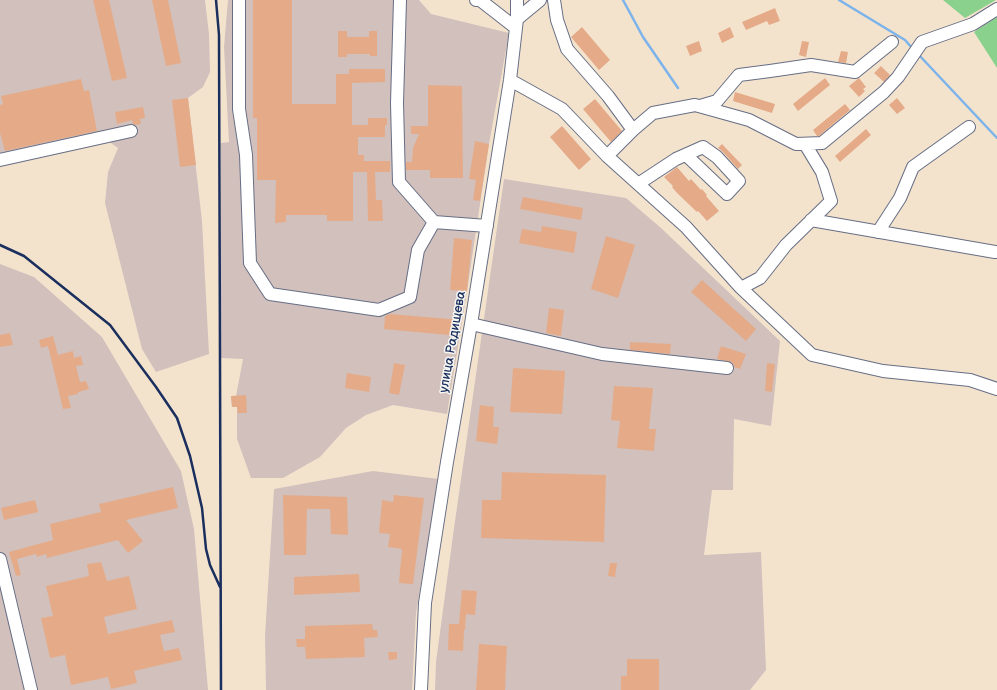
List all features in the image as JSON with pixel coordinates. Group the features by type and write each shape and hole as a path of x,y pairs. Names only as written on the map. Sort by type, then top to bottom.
{"street":[{"path":"239,0 239,109 246,155 250,263 270,294 379,310 404,300 410,297 418,250 434,222"},
{"path":"400,0 398,103 399,182 434,222 487,226"},
{"path":"476,0 480,0 516,23 540,0"},
{"name":"улица Радищева","path":"421,690 425,603 510,80 517,0"},
{"path":"554,0 557,20 567,49 608,96 633,130"},
{"path":"607,156 633,130 653,113 695,105 749,120 796,144 822,143 884,92 898,77 922,42 973,24 997,9"},
{"path":"700,106 717,101 739,75 770,72 811,65 855,72 892,42"},
{"path":"510,80 562,109 607,156 686,227 741,288 812,355 884,371 970,380 997,389"},
{"path":"878,232 900,198 913,167 969,127"},
{"path":"0,160 131,131"},
{"path":"741,288 760,278 786,246 831,201 822,172 805,144"},
{"path":"638,184 676,159 686,155"},
{"path":"811,220 995,252"},
{"path":"471,324 602,354 727,368"},
{"path":"0,559 30,690"}],"shaded area":[{"path":"0,0 205,0 209,34 210,72 203,87 188,98 202,221 209,354 156,372 142,349 105,203 108,172 118,148 98,134 0,155"},
{"path":"228,0 419,0 431,14 509,33 489,144 447,414 393,405 366,415 346,428 320,457 283,478 251,478 237,439 237,407 232,407 231,396 236,396 243,359 221,358 221,143 229,142 224,47"},
{"path":"504,179 626,198 661,228 780,341 771,426 734,419 733,490 712,490 704,555 761,552 766,670 750,690 435,690 436,662 454,528"},
{"path":"0,264 34,277 102,337 181,471 194,529 208,690 0,690"},
{"path":"373,471 439,479 416,613 412,690 266,690 265,636 274,489"}],"green space":[{"path":"943,0 996,0 965,18"},
{"path":"997,17 997,68 974,32"}],"building":[{"path":"93,0 109,0 127,78 112,81"},
{"path":"152,0 168,0 181,63 166,66"},
{"path":"253,0 292,0 292,104 336,104 336,74 349,74 349,69 385,69 385,82 352,83 352,125 368,125 368,118 387,118 387,125 385,125 385,137 358,137 358,155 364,155 364,161 390,161 390,172 375,172 376,200 382,200 383,221 368,221 367,172 353,172 353,221 327,221 327,215 286,215 286,222 275,223 276,180 257,180 257,118 253,118"},
{"path":"775,8 780,21 769,25 767,21 746,30 742,22"},
{"path":"582,27 610,60 599,70 571,37"},
{"path":"730,27 734,37 722,43 718,33"},
{"path":"338,31 347,31 347,37 369,37 369,31 377,31 377,56 370,56 370,54 347,54 347,57 338,57"},
{"path":"699,41 702,51 690,56 686,46"},
{"path":"802,41 809,42 806,57 799,55"},
{"path":"841,51 848,52 846,63 838,62"},
{"path":"881,66 890,75 884,82 874,73"},
{"path":"825,78 830,85 798,111 793,104"},
{"path":"859,78 866,87 863,89 865,91 859,97 849,86"},
{"path":"81,79 84,91 89,90 97,131 5,151 0,133 0,105 3,104 1,96"},
{"path":"428,85 462,86 463,178 430,178 430,170 406,170 406,162 412,162 413,148 419,134 411,134 411,126 428,126"},
{"path":"735,92 775,104 772,113 733,101"},
{"path":"188,98 196,165 180,167 172,100"},
{"path":"897,98 905,108 897,114 889,105"},
{"path":"595,99 622,131 611,142 583,109"},
{"path":"845,104 850,110 819,136 817,136 813,130"},
{"path":"143,107 145,118 140,119 141,124 135,125 133,124 132,120 117,124 115,112"},
{"path":"562,126 591,159 579,170 550,137"},
{"path":"866,129 871,135 840,162 835,156"},
{"path":"475,141 489,144 480,201 473,200 476,180 469,179"},
{"path":"722,144 742,165 738,169 718,148"},
{"path":"677,167 689,181 691,179 701,190 702,189 719,211 707,221 677,193 672,187 673,186 664,177"},
{"path":"523,197 583,208 581,220 520,209"},
{"path":"542,226 577,232 574,253 519,243 522,229 541,232"},
{"path":"606,236 635,245 618,298 591,289"},
{"path":"454,238 472,240 467,291 450,290"},
{"path":"702,280 756,329 746,341 691,292"},
{"path":"549,308 564,310 561,336 546,333"},
{"path":"390,314 461,320 459,336 384,329 385,316"},
{"path":"10,333 13,345 0,347 0,335"},
{"path":"53,336 58,355 73,351 74,358 81,356 83,365 76,366 80,382 86,381 89,389 78,392 78,394 68,396 71,408 63,409 48,346 41,348 39,340"},
{"path":"630,342 671,344 670,354 630,350"},
{"path":"721,346 746,354 740,369 734,367 731,362 717,359"},
{"path":"394,363 405,365 399,395 389,393"},
{"path":"767,363 775,364 772,392 765,391"},
{"path":"513,368 565,371 562,414 510,412"},
{"path":"347,373 371,377 369,392 345,388"},
{"path":"614,386 653,388 649,429 656,429 654,451 617,448 620,421 611,420"},
{"path":"246,395 247,413 238,413 237,407 232,407 231,396"},
{"path":"480,405 494,407 493,427 499,427 497,444 476,441"},
{"path":"502,472 606,475 604,542 481,538 482,500 501,500"},
{"path":"173,487 178,508 126,520 143,541 128,553 118,540 47,558 46,554 37,557 36,554 17,559 21,575 16,576 9,552 53,540 50,524 101,512 99,504"},
{"path":"283,495 347,497 348,535 331,534 330,509 307,509 306,555 284,555"},
{"path":"394,495 424,498 413,584 399,583 402,549 388,547 390,534 379,533 382,500 393,502"},
{"path":"35,500 38,512 4,520 1,508"},
{"path":"101,562 107,581 129,576 137,609 104,617 108,634 172,620 175,632 160,635 164,651 179,648 182,660 134,671 137,683 111,689 108,677 71,685 65,655 50,658 41,618 53,616 46,586 89,576 87,564"},
{"path":"610,563 617,563 615,577 608,576"},
{"path":"359,574 360,592 294,595 294,577"},
{"path":"462,590 477,591 475,615 466,614 463,651 448,650 449,624 459,624"},
{"path":"372,624 373,630 377,630 378,637 364,638 365,657 306,659 305,647 297,647 296,639 305,639 305,626"},
{"path":"479,644 507,646 505,690 476,690"},
{"path":"388,652 397,652 397,659 389,660"},
{"path":"627,659 659,659 659,690 621,690 621,676 627,676"}],"waterway":[{"path":"623,0 643,37 678,88"},
{"path":"839,0 905,40 913,49"},
{"path":"918,54 997,138"}],"railway":[{"path":"216,0 219,35 221,690"},
{"path":"0,245 24,256 110,325 177,418 190,456 202,508 206,549 210,565 220,587"}]}
